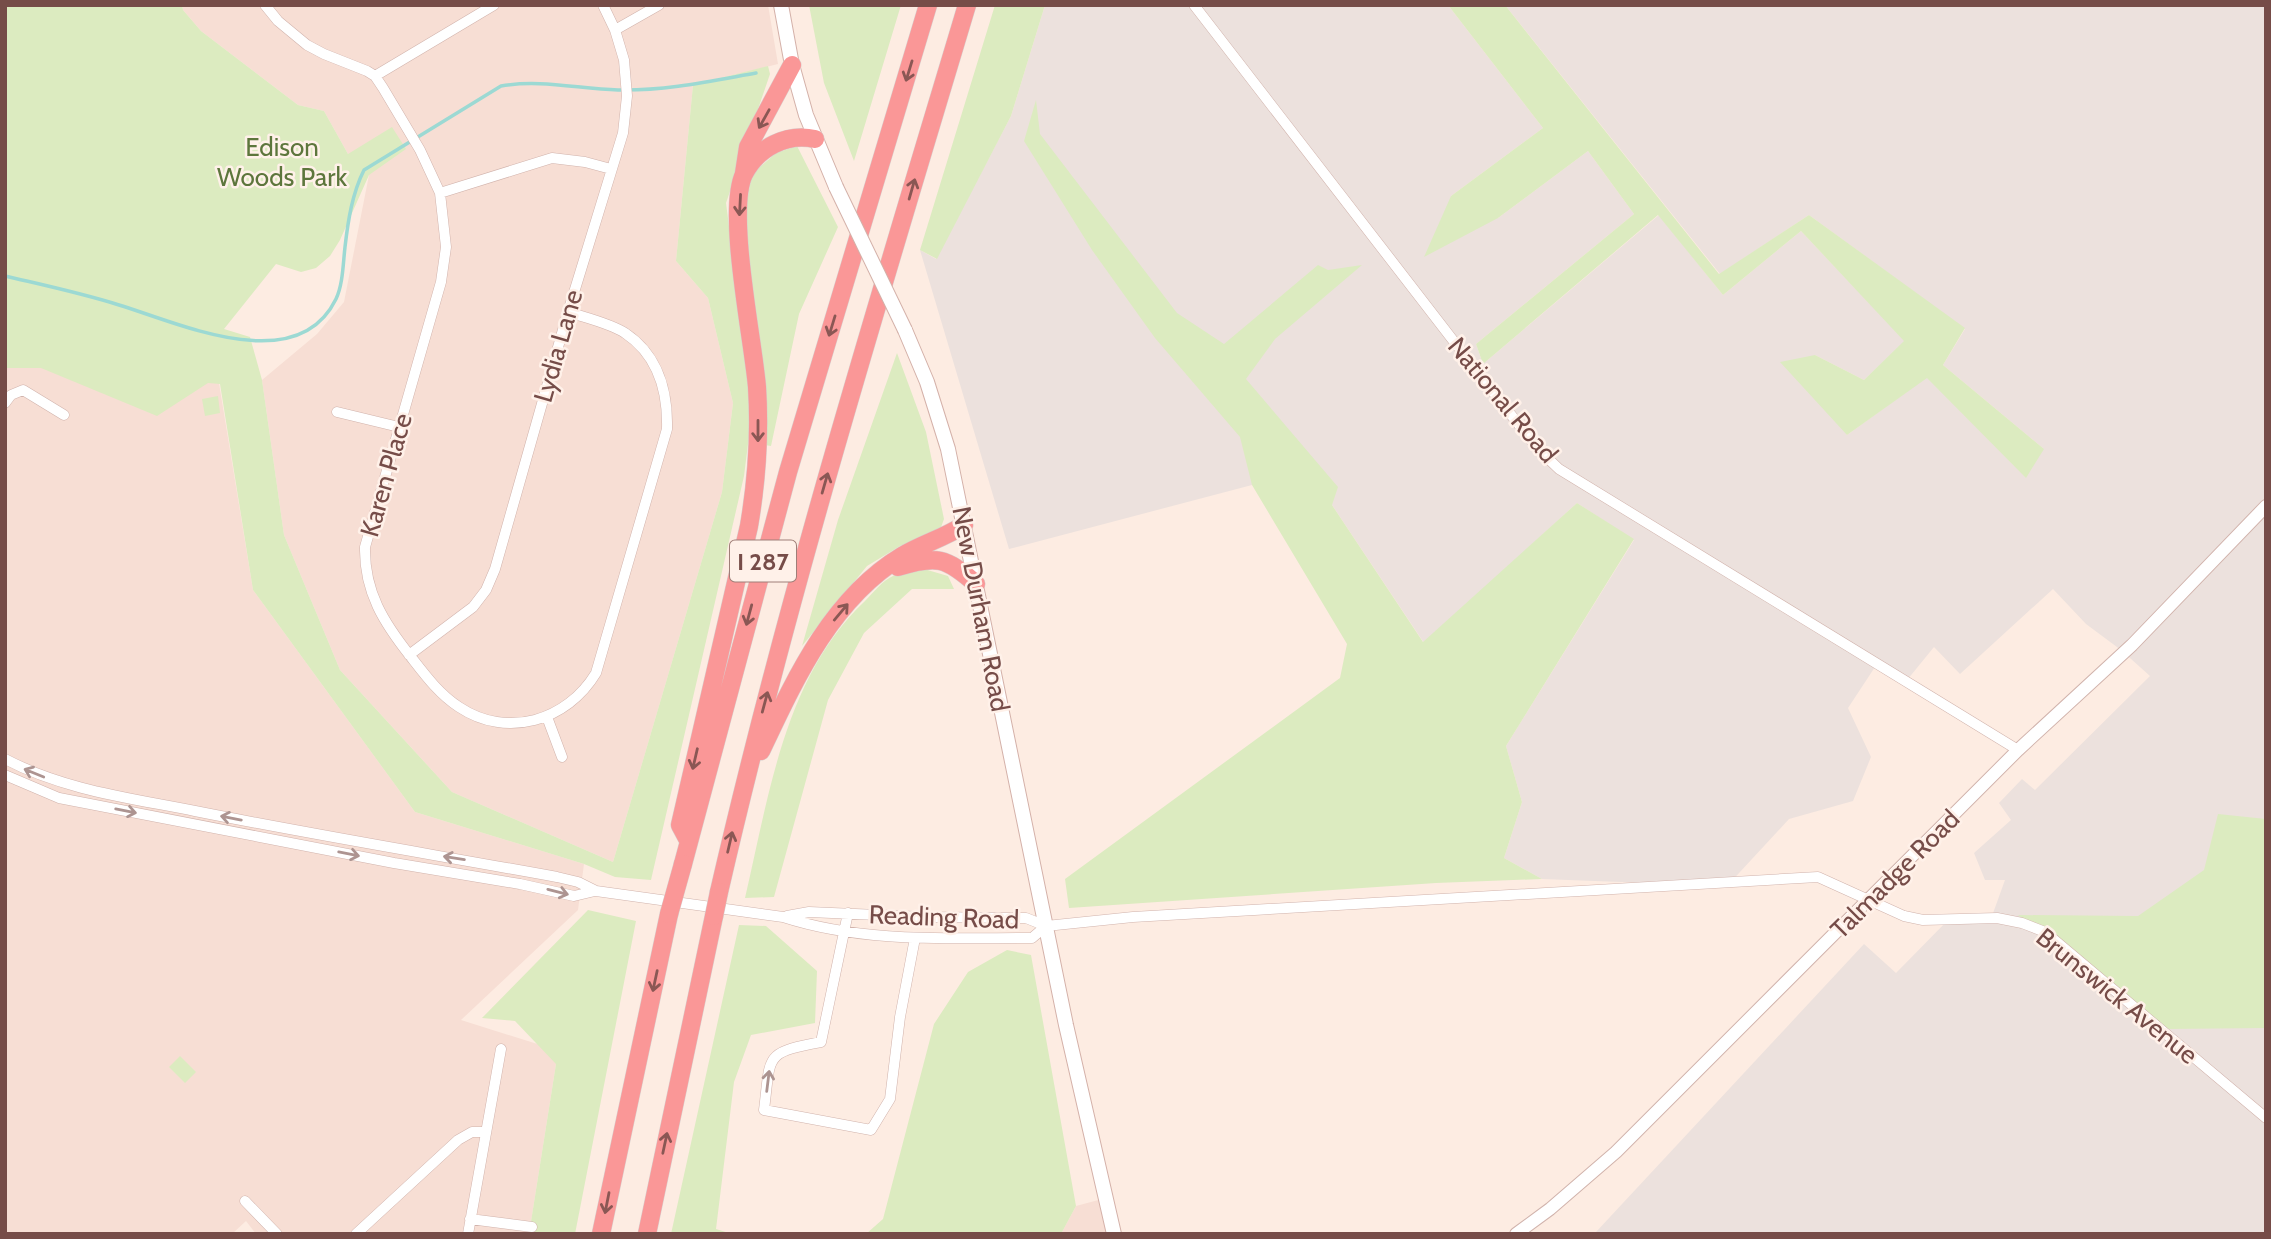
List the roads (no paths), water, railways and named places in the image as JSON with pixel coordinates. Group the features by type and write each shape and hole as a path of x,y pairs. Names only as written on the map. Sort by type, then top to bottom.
{"highway":[{"name":"I 287","path":"601,1234 669,914 688,841 781,496 928,5"},
{"name":"I 287","path":"647,1234 713,916 742,792 804,554 967,5"},
{"path":"688,841 680,825 749,526 757,479 757,387 739,238 739,198 748,147 792,65"},
{"path":"744,175 754,161 773,144 790,137 816,139"},
{"path":"742,792 779,712 814,647 840,612 881,572 901,557 964,525"},
{"path":"881,572 912,562 936,560 955,566 976,584"}],"main road":[{"name":"New Durham Road","path":"781,5 792,65 816,139 836,187 905,330 941,421 1045,926 1114,1234"}],"street":[{"path":"265,5 278,21 307,45 375,76 495,5"},
{"name":"Lydia Lane","path":"409,655 472,607 486,590 495,569 568,312 623,133 627,96 624,60 615,30 603,5"},
{"path":"615,30 660,5"},
{"name":"National Road","path":"1194,5 1538,449 1559,468 2018,750"},
{"name":"Karen Place","path":"375,76 416,142 440,192 444,219 445,264 365,547 365,561 372,597 409,655 436,688 471,714 485,720 517,724 547,717 573,701 589,685 596,673 667,429 667,407 662,382 642,348 623,332 568,312"},
{"path":"440,192 551,158 585,162 611,169"},
{"path":"5,403 11,394 23,390 64,415"},
{"path":"337,412 399,427"},
{"name":"Talmadge Road","path":"1516,1234 1616,1152 2018,750 2132,645 2266,506"},
{"path":"547,717 562,757"},
{"path":"5,759 64,784 259,824 557,877 578,882 596,891 783,917"},
{"path":"5,775 59,798 574,896 596,891"},
{"name":"Brunswick Avenue","path":"1045,926 1133,917 1809,876 1825,879 1904,916 1923,920 1997,918 2022,923 2045,932 2266,1118"},
{"name":"Reading Road","path":"809,912 924,918 1026,918 1045,926 1031,938 915,938 845,932 811,926 783,917 809,912"},
{"path":"848,913 821,1042 786,1049 770,1062 764,1110 871,1130 890,1098 900,1017 915,938"},
{"path":"468,1234 501,1049"},
{"path":"356,1234 458,1140 472,1132 485,1132"},
{"path":"245,1201 277,1234"},
{"path":"470,1219 532,1227"},
{"path":"1532,1234 1536,1219"}],"waterway":[{"path":"5,276 90,297 235,339 266,341 294,336 318,323 336,299 351,208 364,170 501,86 545,84 636,90 688,85 756,73"}],"park label":[{"name":"Edison Woods Park","path":"282,162"}]}
